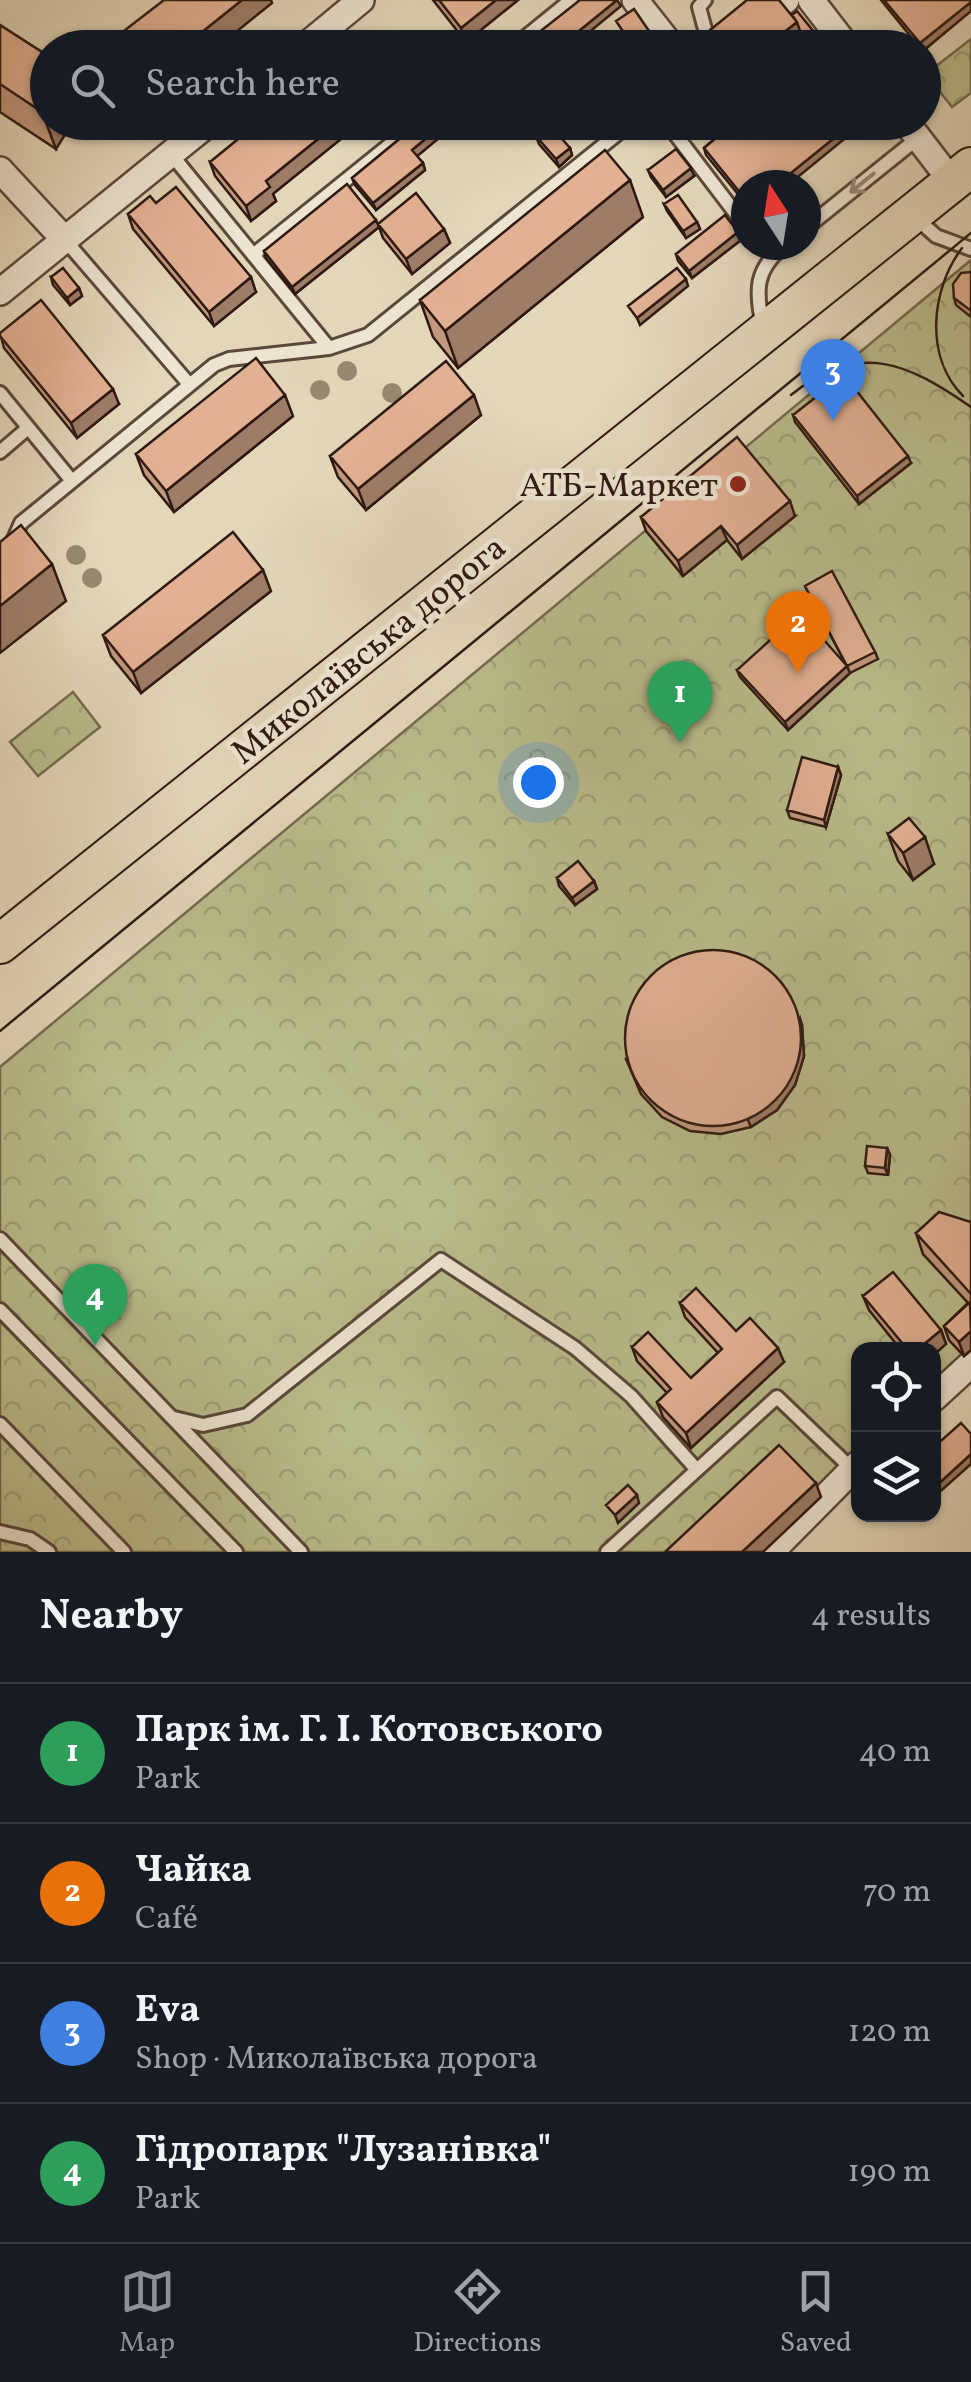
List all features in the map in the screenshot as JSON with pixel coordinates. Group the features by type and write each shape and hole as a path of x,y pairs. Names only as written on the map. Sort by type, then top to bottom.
{"main road":[{"name":"Миколаївська дорога","path":"0,944 962,174"}],"street":[{"path":"324,30 361,0"},
{"path":"635,0 659,30"},
{"path":"747,30 786,0"},
{"path":"811,0 834,30"},
{"path":"0,292 188,140"},
{"path":"923,140 962,174"},
{"path":"0,170 65,240"},
{"path":"941,1392 971,1364"},
{"path":"771,1552 851,1472"}],"lane":[{"path":"534,30 571,0"},
{"path":"705,0 699,8 705,30"},
{"path":"253,255 396,140"},
{"path":"0,571 21,523 189,384 229,359 329,348 383,326 610,140"},
{"path":"680,140 731,207"},
{"path":"821,214 901,140"},
{"path":"171,154 329,348"},
{"path":"911,214 936,236 971,250"},
{"path":"65,240 189,384"},
{"path":"765,332 758,278 768,260"},
{"path":"0,393 72,481"},
{"path":"0,452 28,428"},
{"path":"0,1238 300,1552"},
{"path":"174,1418 203,1424 248,1415 440,1260 575,1348 631,1396 698,1470"},
{"path":"0,1310 236,1552"},
{"path":"607,1552 777,1397 851,1463"},
{"path":"0,1424 124,1552"},
{"path":"0,1532 30,1539 49,1552"}],"green space":[{"path":"971,39 971,93 952,107 941,93 941,62"},
{"path":"971,260 971,1364 941,1392 941,1342 851,1342 851,1471 771,1552 0,1552 0,1067"},
{"path":"73,692 100,727 38,776 10,742"}],"building":[{"path":"164,0 242,0 204,30 125,30"},
{"path":"439,0 496,0 461,28"},
{"path":"580,0 617,0 580,30 542,30"},
{"path":"747,0 779,0 797,22 787,30 710,30"},
{"path":"884,0 971,0 936,30 909,30"},
{"path":"634,9 648,30 622,30 616,21"},
{"path":"797,11 812,30 800,30 792,15"},
{"path":"0,25 30,44 30,104 0,84"},
{"path":"237,140 317,140 266,181 270,187 246,206 210,162"},
{"path":"398,140 424,140 412,150 423,163 373,203 352,178"},
{"path":"539,140 563,140 570,148 556,159"},
{"path":"714,140 832,140 795,170 731,170 731,181 704,148"},
{"path":"676,149 691,168 663,190 648,170"},
{"path":"605,150 630,180 445,331 420,300"},
{"path":"347,184 376,220 292,287 264,251"},
{"path":"176,187 251,277 209,312 128,214 150,196 156,203"},
{"path":"416,193 444,229 406,259 378,224"},
{"path":"678,195 697,222 683,231 664,204"},
{"path":"725,215 731,223 731,238 689,271 676,254"},
{"path":"63,268 79,288 67,298 51,277"},
{"path":"677,268 686,279 637,318 628,306"},
{"path":"971,272 970,310 954,298 953,284 961,273"},
{"path":"41,300 113,389 71,423 0,336"},
{"path":"256,358 285,395 166,491 136,454"},
{"path":"446,361 474,395 358,489 330,456"},
{"path":"844,375 908,456 857,496 793,415"},
{"path":"737,437 790,501 737,545 721,526 678,561 641,517"},
{"path":"21,525 52,564 0,606 0,542"},
{"path":"233,532 263,570 133,672 103,635"},
{"path":"832,571 875,652 847,666 805,586"},
{"path":"800,613 847,666 785,722 737,670"},
{"path":"802,757 838,767 824,820 787,810"},
{"path":"909,818 925,837 903,853 888,834"},
{"path":"578,861 594,881 572,898 557,878"},
{"path":"713,950 747,957 775,976 794,1004 801,1038 794,1072 775,1100 747,1119 713,1126 679,1119 651,1100 632,1072 625,1038 632,1004 651,976 679,957"},
{"path":"867,1146 887,1148 885,1168 865,1166"},
{"path":"939,1212 971,1222 971,1294 916,1233"},
{"path":"893,1272 941,1330 927,1342 901,1342 863,1296"},
{"path":"696,1288 736,1331 750,1318 778,1348 686,1433 657,1402 671,1389 632,1347 648,1332 691,1378 722,1349 680,1303"},
{"path":"970,1302 971,1331 959,1342 944,1326"},
{"path":"961,1423 971,1434 971,1454 941,1482 941,1441"},
{"path":"779,1445 816,1483 742,1552 665,1552"},
{"path":"628,1485 637,1495 615,1515 606,1505"}],"tram line":[{"path":"0,1031 971,233"},
{"path":"962,248 944,283 936,323 942,362 963,396"},
{"path":"791,395 839,367 883,364 926,379 971,407"}],"place":[{"name":"Eva","path":"833,421"},
{"name":"АТБ-Маркет","path":"738,484"},
{"name":"Чайка","path":"798,673"},
{"name":"Парк ім. Г. І. Котовського","path":"680,743"},
{"name":"Гідропарк \"Лузанівка\"","path":"95,1346"}]}
